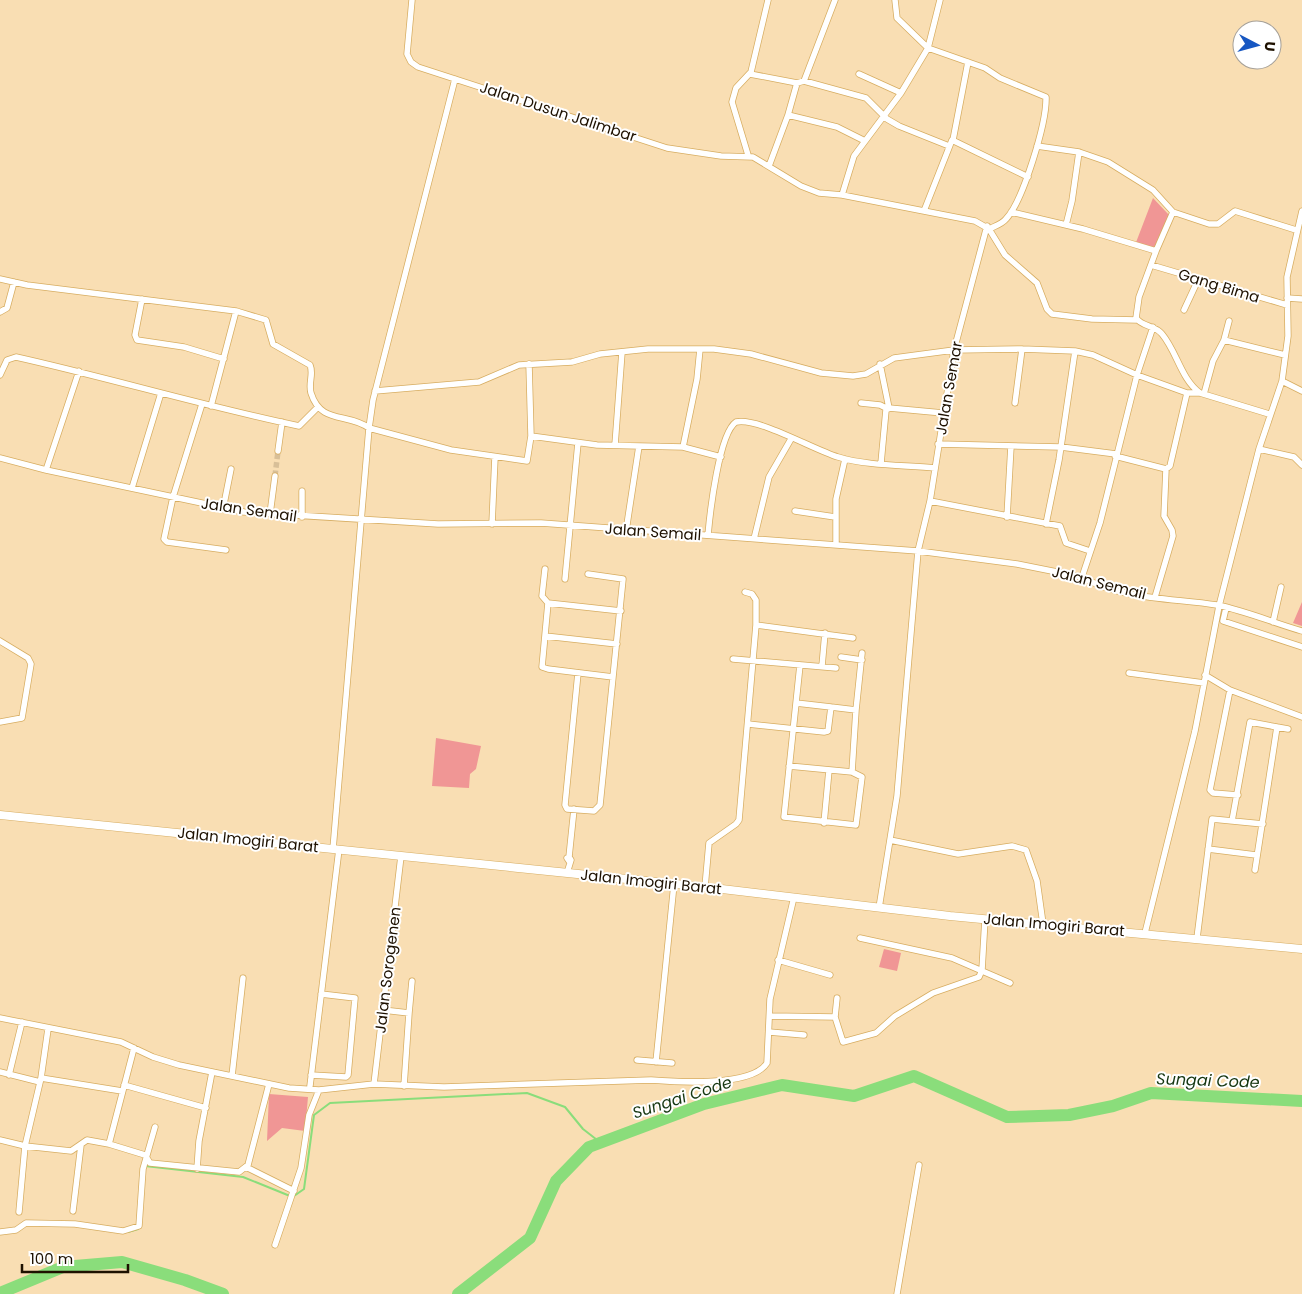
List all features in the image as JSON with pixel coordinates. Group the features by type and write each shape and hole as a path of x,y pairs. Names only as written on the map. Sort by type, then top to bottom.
{"main road":[{"name":"Jalan Imogiri Barat","path":"0,815 705,887 985,919 1302,949"}],"street":[{"name":"Jalan Dusun Jalimbar","path":"412,0 408,58 418,67 667,148 721,156 748,155"},
{"path":"768,0 750,74 736,88 732,102 748,155 819,193 842,195 975,221 988,227 1005,255 1037,283 1047,309 1052,314 1092,319 1137,320 1153,327 1163,335 1186,378 1200,394"},
{"path":"804,81 835,0"},
{"path":"895,0 898,18 928,48 986,68 1000,78 1045,95 1046,99 1037,146 1028,177 1006,220 988,227"},
{"path":"842,195 854,156 901,93 928,48 940,0"},
{"path":"924,211 953,140 968,62"},
{"path":"750,74 797,83 804,81 866,98 899,126 949,146"},
{"path":"860,74 901,93"},
{"path":"310,1086 336,849 369,428 375,391 454,79"},
{"path":"768,166 788,115 797,83"},
{"path":"788,115 837,127 865,141"},
{"path":"953,140 1028,177"},
{"path":"1037,146 1079,152 1108,162 1153,190 1172,212 1214,225 1221,223 1237,212 1296,230"},
{"path":"1066,225 1074,191 1079,152"},
{"path":"1145,933 1195,731 1219,606 1259,449 1282,381 1286,355 1287,277 1296,230 1302,211"},
{"path":"1011,212 1066,225 1156,252"},
{"path":"1137,320 1136,306 1150,265 1172,212"},
{"name":"Jalan Semar","path":"879,908 898,796 918,551 930,501 954,350 988,227"},
{"name":"Gang Bima","path":"1150,265 1288,305"},
{"path":"0,279 236,311 266,320 273,344 310,365 310,391 318,407 326,414 360,422 369,428 451,450 527,461 532,436 529,364"},
{"path":"1184,310 1198,280"},
{"path":"0,312 7,308 14,282"},
{"path":"1287,298 1302,300"},
{"path":"142,299 135,335 137,340 184,347 224,358"},
{"path":"211,406 236,311"},
{"path":"1200,394 1213,361 1224,340 1229,321"},
{"path":"1082,577 1100,523 1137,375 1153,327"},
{"path":"1224,340 1286,355"},
{"path":"375,391 479,382 519,365 572,362 600,354 674,348 714,349 751,354 821,373 853,376 866,374 880,364 894,358 954,350 1022,349 1075,351 1102,358 1137,375 1188,394 1200,394 1270,414"},
{"path":"683,447 697,378 700,349"},
{"path":"1015,403 1021,369 1022,349"},
{"path":"1046,524 1061,447 1075,351"},
{"path":"615,445 622,352"},
{"path":"0,375 4,364 12,357 79,371 202,404 302,425 318,407"},
{"path":"880,364 888,408 886,411 882,463"},
{"path":"46,470 79,371"},
{"path":"1282,381 1302,391"},
{"path":"132,488 161,392"},
{"path":"1156,598 1172,536 1172,530 1164,516 1166,469 1172,463 1188,394"},
{"path":"860,403 888,408 943,413"},
{"path":"202,404 173,497 164,537 165,542 226,550"},
{"path":"278,451 282,422"},
{"path":"708,535 712,499 721,457 730,429 736,422 747,422 845,459 935,468"},
{"path":"532,436 578,443 683,447 721,457"},
{"path":"754,539 770,477 791,439"},
{"path":"565,579 578,443"},
{"path":"938,444 1061,447 1116,455 1166,469"},
{"path":"626,531 639,446"},
{"path":"1007,517 1010,446"},
{"path":"1259,449 1294,457 1302,465"},
{"path":"492,524 495,457"},
{"name":"Jalan Semail","path":"0,458 223,509 270,514 438,524 541,523 626,531 708,535 918,551 1017,564 1082,577 1090,582 1132,594 1219,606 1302,631"},
{"path":"836,544 836,499 845,459"},
{"path":"223,509 231,469"},
{"path":"270,514 275,476"},
{"path":"302,491 302,517"},
{"path":"930,501 1060,526 1064,530 1066,544 1090,550"},
{"path":"795,511 835,518"},
{"path":"545,569 542,596 548,603 621,611"},
{"path":"578,673 565,805 567,808 594,811 600,805 623,579 588,574"},
{"path":"1273,622 1281,587"},
{"path":"705,887 710,841 739,820 756,625 756,600 752,594 745,592"},
{"path":"548,603 542,667 613,677"},
{"path":"1226,608 1223,621 1302,647"},
{"path":"1260,632 1264,620"},
{"path":"756,625 853,638"},
{"path":"822,666 825,633"},
{"path":"545,636 617,644"},
{"path":"0,641 28,658 31,664 22,718 0,722"},
{"path":"852,772 862,653"},
{"path":"841,657 862,660"},
{"path":"733,659 836,668"},
{"path":"789,766 852,772 862,777 857,825 784,818 789,766 800,665"},
{"path":"1129,672 1204,683"},
{"path":"1205,675 1230,690 1302,717"},
{"path":"1230,690 1210,790 1213,793 1238,795"},
{"path":"796,703 856,710"},
{"path":"748,724 827,732 831,707"},
{"path":"1232,821 1250,721 1288,729"},
{"path":"1255,870 1256,855 1264,824 1278,727"},
{"path":"824,823 829,770"},
{"path":"567,873 574,809"},
{"path":"1197,938 1212,819 1264,824"},
{"path":"890,840 958,854 1012,846 1026,850 1037,881 1043,924"},
{"path":"1208,849 1256,855"},
{"name":"Jalan Sorogenen","path":"374,1084 401,856"},
{"path":"656,1062 674,884"},
{"path":"0,1018 121,1042 153,1057 212,1072 289,1088 319,1090 374,1084 404,1086 520,1085 651,1080 680,1083 728,1080 747,1075 765,1067 768,1060 770,999 794,897"},
{"path":"836,998 835,1017 844,1042 876,1033 895,1016 933,993 979,977 982,970 985,919"},
{"path":"860,938 952,958 1010,983"},
{"path":"778,960 830,975"},
{"path":"232,1076 243,978"},
{"path":"404,1086 412,981"},
{"path":"311,1075 346,1077 348,1075 355,998 321,994"},
{"path":"383,1010 409,1013"},
{"path":"770,1016 835,1017"},
{"path":"9,1075 22,1022"},
{"path":"19,1212 25,1146 41,1080 48,1029"},
{"path":"769,1032 804,1035"},
{"path":"109,1144 134,1048"},
{"path":"637,1060 672,1063"},
{"path":"0,1072 41,1080 123,1088 206,1108"},
{"path":"197,1169 198,1141 212,1072"},
{"path":"0,1140 25,1146 71,1151 87,1140 109,1144 145,1155 150,1164 236,1172 246,1167 255,1142 269,1084"},
{"path":"275,1245 301,1168 311,1107 319,1090"},
{"path":"0,1232 12,1231 22,1224 30,1223 75,1224 123,1231 136,1228 141,1222 142,1184 146,1158 155,1127"},
{"path":"73,1212 81,1145"},
{"path":"897,1294 919,1165"},
{"path":"246,1167 293,1194"}],"shaded area":[{"path":"1153,198 1169,215 1155,249 1135,245"},
{"path":"1302,602 1302,626 1293,623"},
{"path":"436,738 481,746 476,769 470,774 469,788 432,786"},
{"path":"884,949 901,953 897,971 879,967"},
{"path":"269,1094 308,1097 305,1131 282,1128 267,1141"}],"waterway":[{"name":"Sungai Code","path":"458,1294 530,1238 556,1181 589,1147 704,1104 782,1085 854,1096 914,1076 1007,1117 1069,1115 1113,1106 1151,1093 1302,1101"},
{"path":"294,1196 304,1189 314,1115 330,1103 527,1093 565,1107 583,1129 601,1143"},
{"path":"145,1166 243,1177 290,1196"},
{"path":"128,1232 138,1229"},
{"name":"Sungai Code","path":"0,1293 63,1267 122,1262 185,1280 223,1294"}],"tunnel":[{"path":"275,476 278,451"}]}
